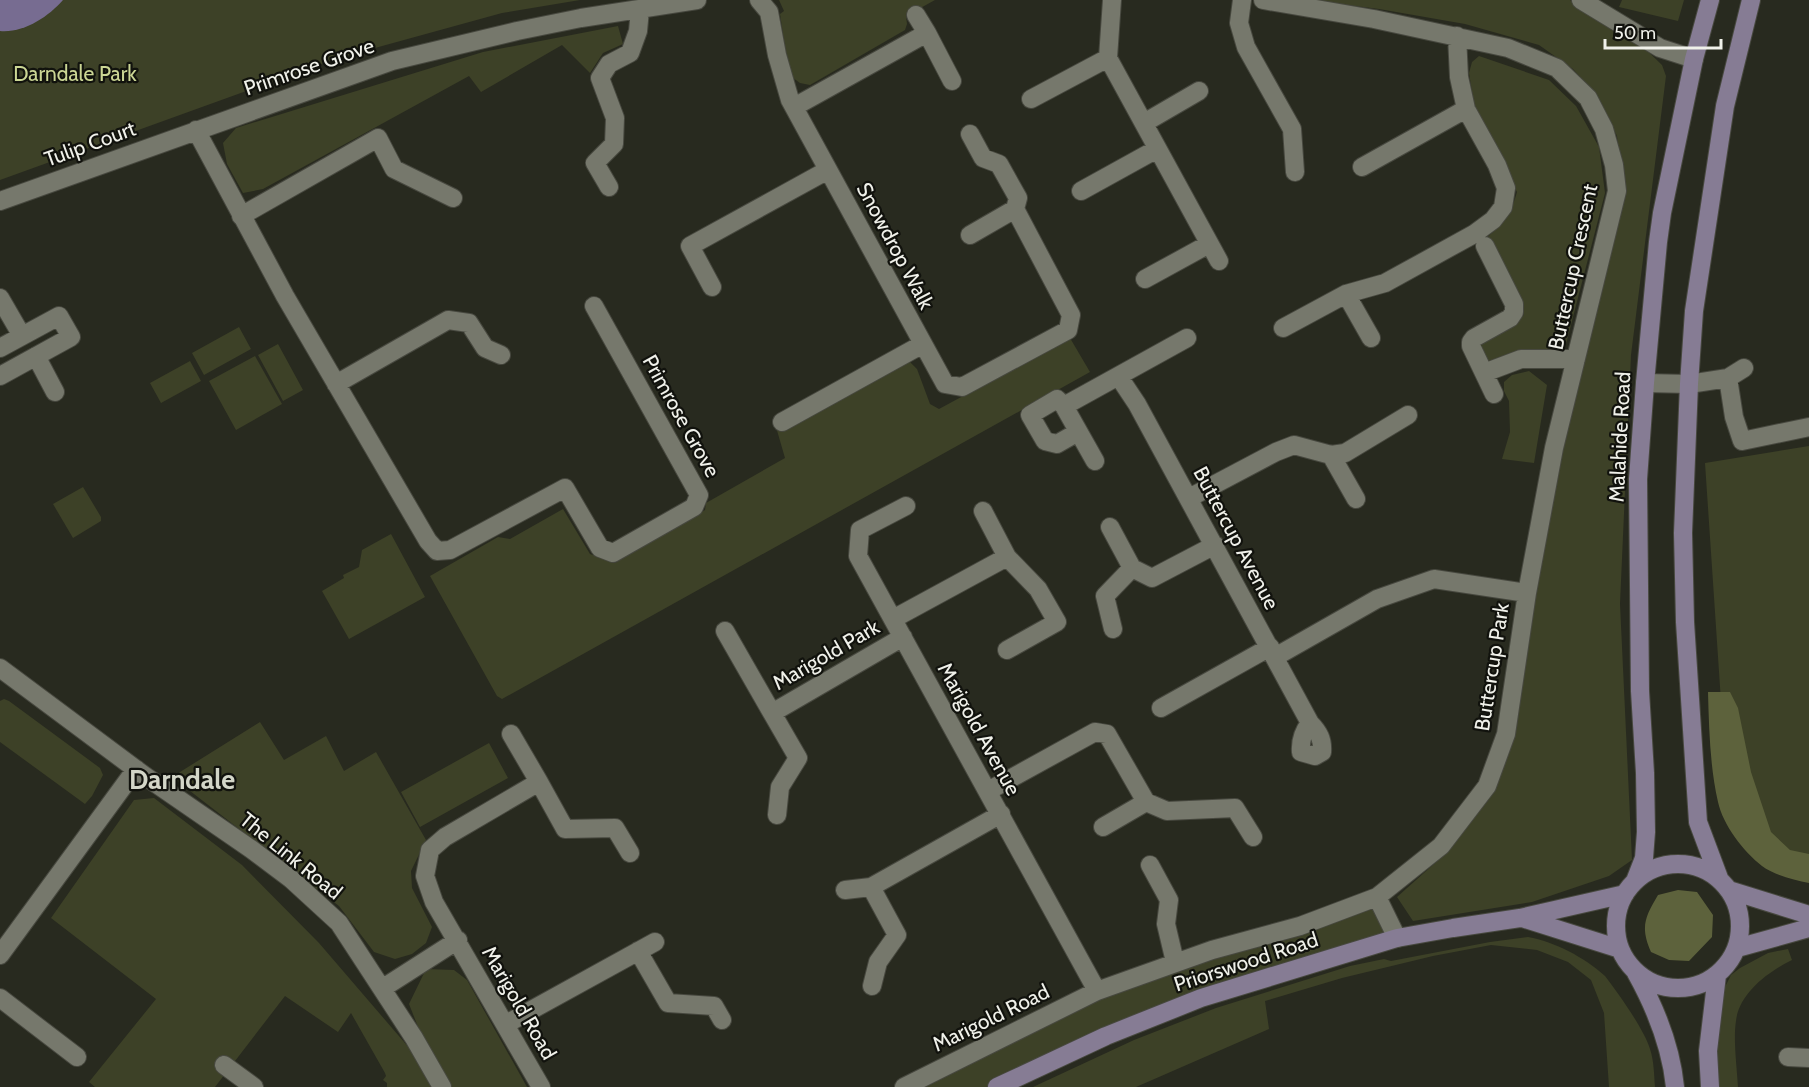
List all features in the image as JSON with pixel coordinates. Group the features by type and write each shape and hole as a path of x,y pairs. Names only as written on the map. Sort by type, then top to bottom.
{"main road":[{"name":"Malahide Road","path":"1630,888 1644,858 1646,832 1640,691 1638,514 1638,479 1645,382 1658,242 1694,59 1710,0"},
{"path":"1635,972 1657,985 1672,988 1694,987 1706,982 1718,975 1731,960 1737,948 1741,926 1737,905 1724,884 1698,822 1685,622 1683,533 1694,310 1725,106 1751,0"},
{"path":"1675,1087 1664,1032 1652,1001 1620,949 1617,937 1616,923 1619,908 1630,888 1645,873 1657,867 1675,864 1690,865 1702,868 1724,884 1809,915"},
{"name":"Priorswood Road","path":"997,1087 1106,1036 1201,998 1397,938 1520,918 1630,888"},
{"name":"Priorswood Road","path":"1520,918 1620,949"},
{"path":"1737,948 1809,928"},
{"path":"1710,1087 1708,1050 1718,975"}],"street":[{"name":"Primrose Grove","path":"594,306 699,495 694,507 613,553 600,548 565,488 450,550 436,551 336,384 241,216 196,130 392,62 517,31 581,18 697,0"},
{"path":"1112,0 1108,58 1219,261"},
{"path":"1242,0 1239,23 1246,47 1292,129 1295,172"},
{"path":"1263,0 1457,36 1459,77 1466,109 1497,165 1506,188 1503,207 1494,220 1474,234 1384,283 1346,294 1283,328"},
{"path":"1581,0 1660,48 1694,59"},
{"name":"Snowdrop Walk","path":"764,6 794,107 945,384 962,387 1068,330 1071,315 1015,209 1017,198 999,164 983,158 970,134"},
{"path":"609,187 595,163 615,144 615,118 600,78 609,64 630,54 638,32 640,10"},
{"path":"916,15 952,81"},
{"path":"794,107 927,33"},
{"name":"Buttercup Crescent","path":"1457,36 1508,48 1557,68 1588,98 1604,129 1614,165 1617,191 1554,448 1527,593"},
{"path":"1031,99 1108,58"},
{"path":"1144,123 1200,91"},
{"path":"1362,167 1466,109"},
{"name":"Tulip Court","path":"0,201 196,130"},
{"path":"241,216 378,138 394,170 453,198"},
{"path":"1081,191 1157,149"},
{"name":"Snowdrop Walk","path":"711,287 690,246 828,170"},
{"path":"970,235 1015,209"},
{"path":"1145,279 1209,244"},
{"path":"1485,246 1514,304 1514,312 1510,318 1474,338 1471,342 1494,394"},
{"path":"1346,294 1371,338"},
{"path":"0,298 22,336"},
{"path":"0,348 59,316 71,338 0,376"},
{"path":"336,384 448,320 469,323 485,348 501,355"},
{"path":"1064,406 1187,338"},
{"name":"Snowdrop Walk","path":"782,422 923,345"},
{"path":"36,356 55,392"},
{"path":"1484,373 1521,359 1576,359"},
{"path":"1645,382 1689,384 1728,378 1744,368"},
{"name":"Buttercup Avenue","path":"1119,377 1137,404 1215,545 1310,723"},
{"path":"1728,378 1734,417 1742,441 1809,427"},
{"path":"1078,432 1058,444 1045,441 1030,415 1057,399 1064,406 1095,461"},
{"path":"1189,498 1276,452 1294,445 1331,455 1345,453 1408,415"},
{"path":"1331,455 1356,500"},
{"name":"Marigold Avenue","path":"906,506 860,530 858,556 1097,991"},
{"path":"983,511 1007,557 1038,589 1057,622 1007,650"},
{"path":"1110,527 1132,568 1152,578 1215,545"},
{"path":"892,619 1007,557"},
{"path":"1113,629 1105,596 1132,568"},
{"name":"Buttercup Park","path":"1097,991 1212,950 1300,926 1377,897 1441,846 1487,786 1506,734 1527,593 1434,579 1377,599 1161,708"},
{"name":"Marigold Park","path":"725,631 798,758 780,787 777,815"},
{"name":"Marigold Park","path":"772,713 903,637"},
{"name":"The Link Road","path":"0,668 136,769 291,879 339,923 383,988 442,1087"},
{"path":"988,791 1095,732 1107,734 1146,802 1167,811 1235,808 1253,837"},
{"path":"511,734 565,829 615,828 630,853"},
{"path":"0,955 136,769"},
{"name":"Marigold Road","path":"539,783 445,837 430,850 425,876 434,902 541,1087"},
{"path":"1102,827 1146,802"},
{"path":"844,890 871,887 1001,814"},
{"path":"1150,865 1169,900 1166,924 1175,962"},
{"path":"871,887 897,936 878,962 872,986"},
{"path":"1377,897 1397,938"},
{"name":"Marigold Road","path":"383,988 458,940"},
{"path":"506,1024 655,942"},
{"path":"638,951 668,1003 714,1006 722,1020"},
{"name":"Marigold Road","path":"904,1087 1097,991"},
{"path":"0,998 77,1057"},
{"path":"1788,1057 1809,1058"},
{"path":"224,1065 254,1087"}],"green space":[{"name":"Darndale Park","path":"0,0 580,0 502,13 335,59 0,180"},
{"path":"779,0 935,0 906,16 905,30 810,85 800,83 789,75 780,14 784,11"},
{"path":"1307,0 1570,0 1634,38 1662,65 1666,76 1631,355 1620,604 1632,860 1609,876 1532,902 1413,921 1397,897 1444,855 1489,799 1516,723 1538,535 1621,179 1617,136 1597,96 1573,69 1539,45 1465,24 1379,9"},
{"path":"1622,0 1684,0 1678,21 1619,7"},
{"path":"618,26 623,44 603,53 590,73 562,45 481,92 469,76 263,189 243,193 227,164 223,143 236,128 483,52"},
{"path":"1479,56 1549,80 1576,106 1599,147 1605,193 1563,356 1488,362 1478,343 1524,315 1485,239 1505,219 1517,192 1475,110 1469,73 1472,62"},
{"path":"239,327 251,349 204,375 192,353"},
{"path":"1070,338 1090,372 502,699 497,696 430,576 498,537 510,539 563,509 590,554 615,563 705,510 706,503 785,458 776,427 894,362 910,362 917,369 930,404 939,409"},
{"path":"278,344 303,390 283,401 258,355"},
{"path":"255,356 282,404 236,430 209,381"},
{"path":"190,361 201,381 161,403 150,383"},
{"path":"1529,371 1547,385 1534,463 1502,459 1510,432 1509,401 1504,391 1504,382 1512,375"},
{"path":"1809,446 1809,872 1727,791 1705,463"},
{"path":"83,487 101,517 101,521 73,538 53,504"},
{"path":"391,534 425,597 349,639 322,591 344,578 343,575 359,567 362,550"},
{"path":"1708,692 1730,692 1738,708 1751,772 1771,832 1790,850 1809,854 1809,883 1778,875 1762,866 1741,845 1724,820 1713,775"},
{"path":"4,699 100,768 103,775 85,804 0,742 0,701"},
{"path":"260,722 284,760 326,736 344,771 376,752 426,840 411,871 412,888 432,927 426,943 412,954 395,959 374,952 339,906 172,777"},
{"path":"489,743 508,778 420,827 401,792"},
{"path":"154,798 242,865 319,943 441,1085 409,1004 426,969 454,970 467,980 527,1087 387,1087 387,1083 383,1080 385,1073 351,1013 338,1032 285,996 215,1087 95,1087 89,1082 156,999 51,918 134,800"},
{"path":"1678,890 1697,892 1713,915 1712,937 1689,961 1669,960 1651,952 1646,936 1647,916 1658,895"},
{"path":"1377,897 1397,938 1201,997 995,1087 905,1087 1097,991"},
{"path":"1528,937 1569,951 1605,976 1630,1011 1647,1041 1652,1058 1655,1087 1609,1087 1604,1013 1591,980 1568,962 1537,950 1491,945 1433,956 1342,978 1265,1001 1269,1029 1136,1087 1033,1087 1134,1040 1216,1008 1350,966"},
{"path":"1788,949 1792,960 1774,970 1757,984 1749,992 1738,1011 1735,1036 1738,1087 1717,1087 1714,1035 1718,1001 1731,975 1768,953"}],"shaded area":[{"path":"0,0 63,0 50,12 27,27 0,31"}],"district":[{"name":"Darndale","path":"182,780"}]}
